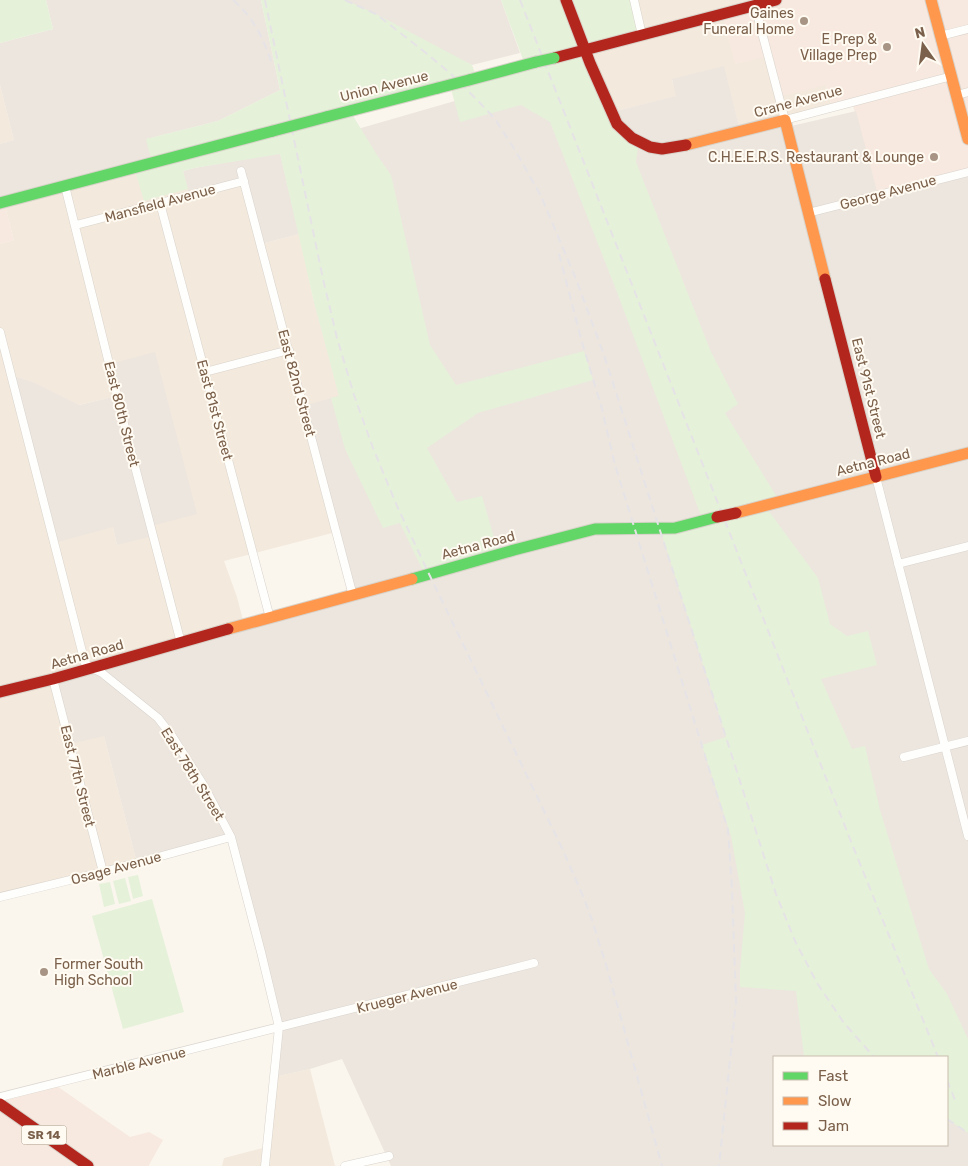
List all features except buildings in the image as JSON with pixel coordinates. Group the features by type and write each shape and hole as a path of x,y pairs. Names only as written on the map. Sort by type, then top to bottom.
{"street":[{"path":"566,0 584,49"},
{"path":"634,0 642,35"},
{"name":"Union Avenue","path":"0,203 776,0"},
{"path":"931,0 952,76 962,93 968,139"},
{"name":"East 91st Street","path":"755,6 968,833"},
{"path":"940,36 968,29"},
{"name":"Crane Avenue","path":"584,49 617,124 632,138 650,147 662,149 785,120 952,76"},
{"name":"East 82nd Street","path":"241,171 353,596"},
{"name":"George Avenue","path":"808,213 968,172"},
{"name":"Mansfield Avenue","path":"76,225 244,181"},
{"name":"East 80th Street","path":"65,186 181,643"},
{"name":"East 81st Street","path":"160,203 270,618"},
{"path":"0,332 86,663 92,668"},
{"path":"205,372 289,350"},
{"name":"Aetna Road","path":"0,692 53,679 514,550 595,530 675,528 968,453"},
{"path":"898,564 968,546"},
{"name":"East 78th Street","path":"92,668 102,673 158,718 172,736 204,786 231,837 261,952 278,1027 265,1166"},
{"name":"East 77th Street","path":"53,679 103,872"},
{"path":"904,757 968,741"},
{"name":"Osage Avenue","path":"0,897 103,872 231,837"},
{"name":"Krueger Avenue","path":"278,1027 341,1013 534,963"},
{"name":"Marble Avenue","path":"0,1097 278,1027"},
{"name":"SR 14","path":"0,1104 88,1166"},
{"path":"345,1166 389,1156"}],"shaded area":[{"path":"46,0 261,0 280,90 218,121 147,139 153,162 0,203 0,144 14,140 0,85 0,43 53,29"},
{"path":"316,0 501,0 520,53 472,65"},
{"path":"634,0 776,0 735,64 768,55 826,85 832,108 740,131 723,67 672,80 677,96 612,112 584,49"},
{"path":"776,0 968,0 968,172 878,195 852,102 832,108 826,85 779,97 768,56 735,64 722,14"},
{"path":"724,66 740,131 785,120 787,127 856,111 878,195 968,172 968,1166 391,1166 342,1059 274,1077 279,1027 231,837 137,863 104,736 70,744 53,679 353,595 303,406 339,396 314,302 323,139 534,78 612,112 676,96 672,79"},
{"path":"0,85 14,140 0,144"},
{"path":"280,153 299,234 261,244 244,181 189,195 183,171"},
{"path":"134,167 244,181 261,244 299,234 314,302 339,396 336,532 224,561 244,624 104,736 137,863 0,897 0,244 14,240 4,202","holes":["11,375 34,383 78,405 118,396 117,545 113,527"]},
{"path":"4,202 14,240 0,244 0,203"},
{"path":"155,352 197,514 151,526 153,536 117,545 113,527 54,543 11,375 35,383 79,405 117,396 110,364"},
{"path":"310,1069 335,1166 222,1166 224,1158 267,1147 274,1077"},
{"path":"54,1084 130,1137 149,1132 163,1140 149,1166 0,1166 0,1097"}],"green space":[{"path":"0,0 46,0 53,29 0,43"},
{"path":"261,0 345,0 376,14 472,65 477,78 525,65 501,0 634,0 642,35 585,49 617,124 639,141 636,162 711,352 738,404 725,413 780,502 765,506 818,578 830,624 847,636 868,631 877,665 821,679 852,749 865,746 880,810 929,969 947,994 968,1039 968,1133 948,1120 948,1056 804,1056 796,991 740,987 745,913 731,836 702,745 726,737 660,529 703,521 615,287 550,122 521,105 460,122 450,85 350,111 391,175 430,345 456,385 584,351 593,380 478,413 427,448 457,502 482,496 499,555 425,575 400,523 383,528 345,449 331,398 339,396 314,302 280,154 183,171 188,189 144,201 134,167 152,162 146,139 218,121 280,90"},
{"path":"138,875 143,896 133,899 128,877"},
{"path":"125,878 131,901 119,904 113,881"},
{"path":"110,882 115,904 104,907 99,884"},
{"path":"152,899 184,1012 123,1029 92,916"}],"railway":[{"path":"233,0 257,29 272,64"},
{"path":"265,0 323,279 337,338 354,395 397,506 561,846 583,896 607,968 662,1166"},
{"path":"345,0 376,14 451,74 495,119 541,196 576,279 604,355 776,894 795,941 817,983 844,1023 873,1056"},
{"path":"520,0 850,839 938,1056"},
{"path":"559,254 602,409 615,465 728,830 736,1002 719,1166"},
{"path":"948,1082 955,1100"},
{"path":"948,1120 968,1133"}],"traffic: fast":[{"path":"536,62 554,58"},
{"path":"469,80 536,62"},
{"path":"438,88 469,80"},
{"path":"326,117 438,88"},
{"path":"273,131 326,117"},
{"path":"0,203 273,131"},
{"path":"412,579 595,529 675,528 717,517"}],"traffic: slow":[{"path":"931,0 968,139"},
{"path":"686,145 785,120 825,279"},
{"path":"736,513 968,453"},
{"path":"228,629 412,579"}],"traffic: jam":[{"path":"566,0 590,63 617,124 632,138 650,147 662,149 686,145"},
{"path":"554,58 776,0"},
{"path":"825,279 876,477"},
{"path":"717,517 736,513"},
{"path":"0,692 53,679 228,629"},
{"path":"0,1104 88,1166"}],"place":[{"name":"Gaines Funeral Home","path":"804,21"},
{"name":"E Prep & Village Prep","path":"887,47"},
{"name":"C.H.E.E.R.S. Restaurant & Lounge","path":"934,157"},
{"name":"Former South High School","path":"44,972"}]}
